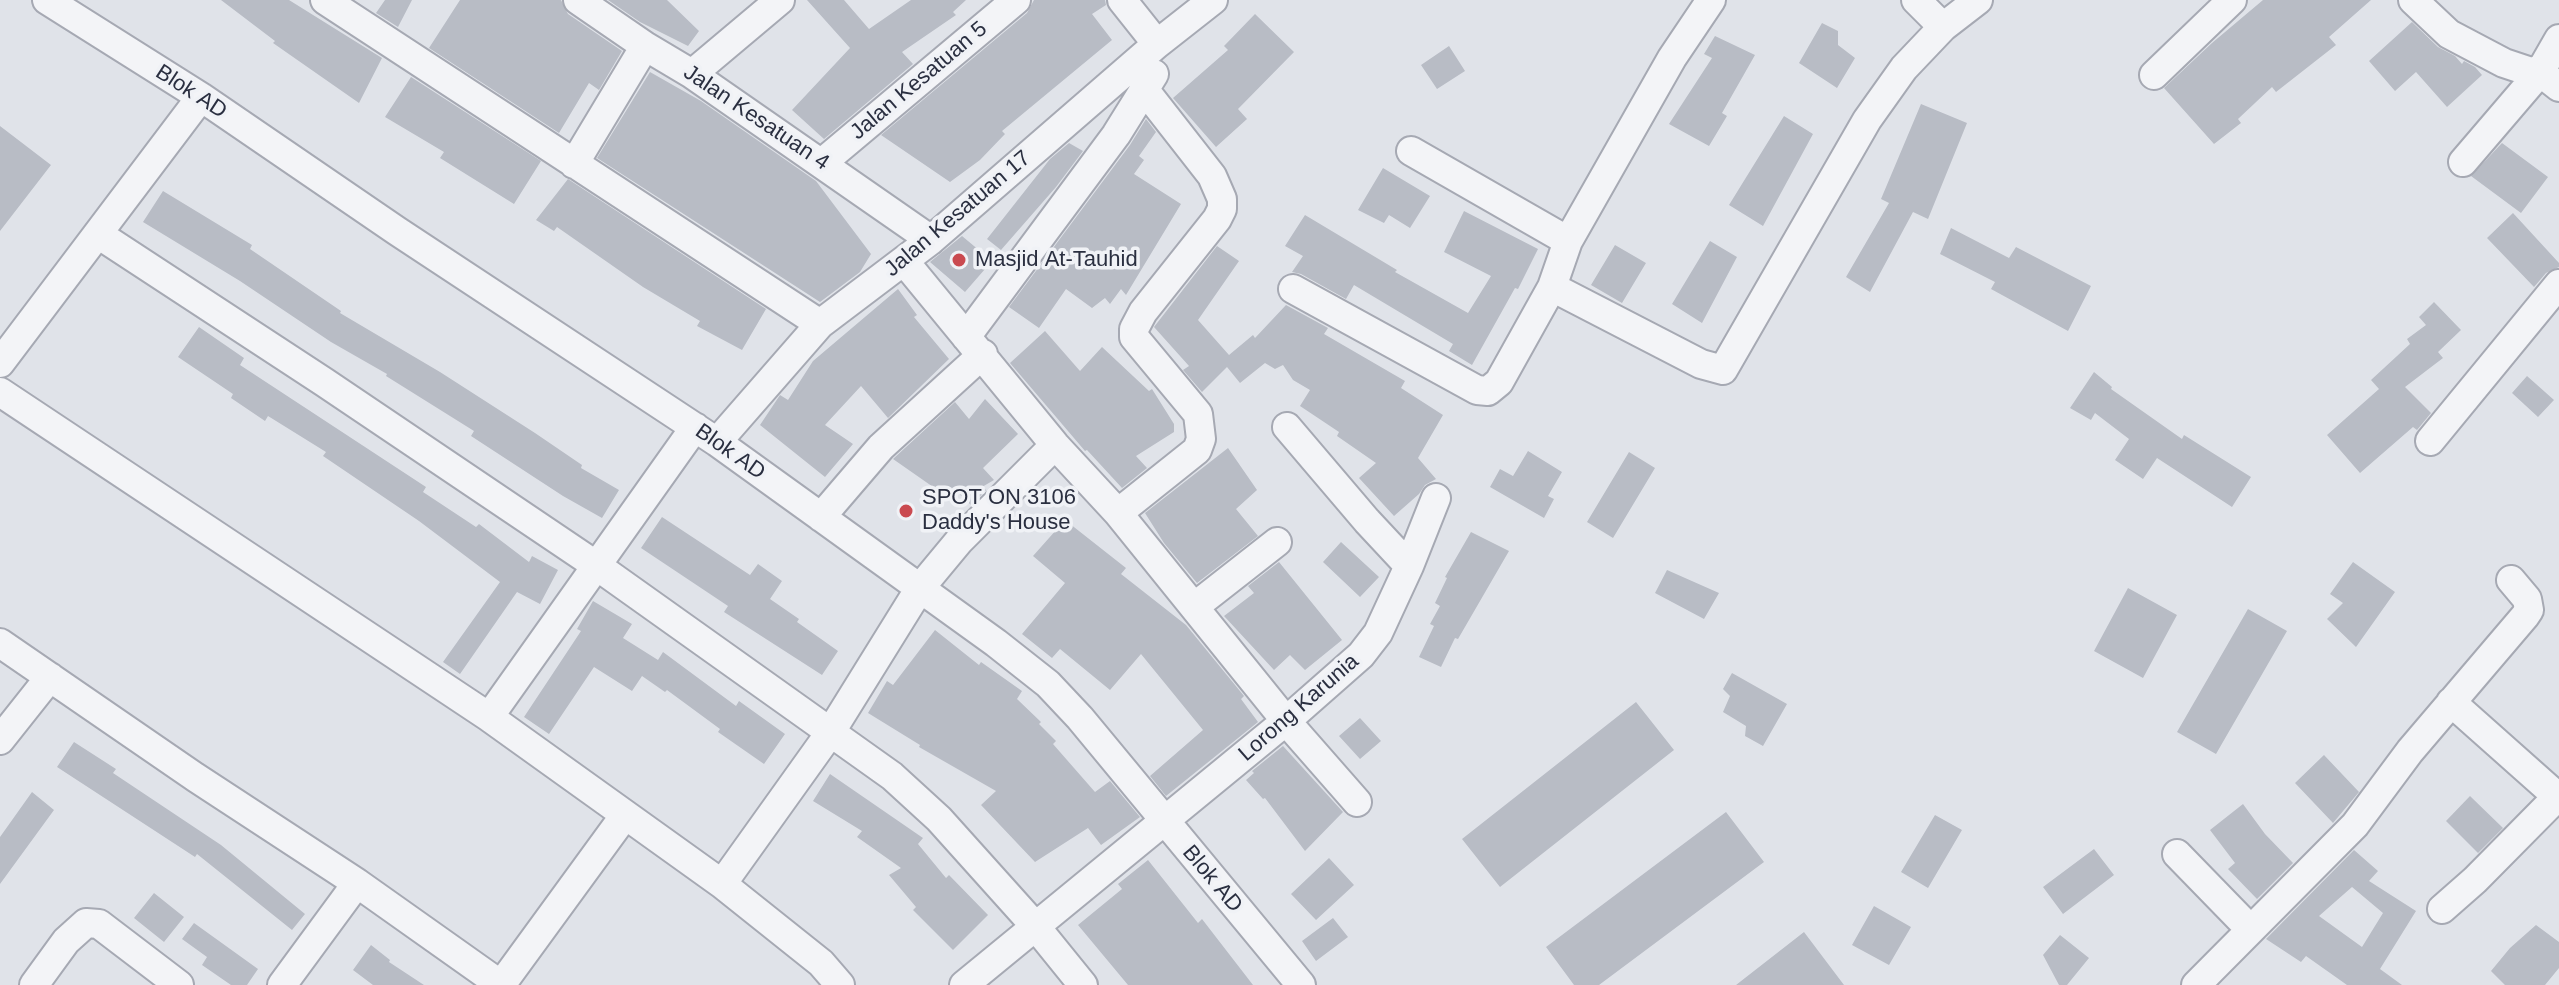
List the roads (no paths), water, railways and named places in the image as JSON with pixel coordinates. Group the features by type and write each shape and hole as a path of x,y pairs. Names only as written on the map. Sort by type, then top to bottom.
{"street":[{"name":"Blok AD","path":"47,0 80,9 201,97 397,231 706,434 1048,684 1080,718 1301,985"},
{"path":"325,0 820,324"},
{"name":"Jalan Kesatuan 4","path":"578,0 823,162 931,240"},
{"path":"692,74 780,0"},
{"name":"Jalan Kesatuan 5","path":"823,162 1016,0"},
{"path":"821,517 974,346 1144,89 1167,37 1122,0"},
{"name":"Jalan Kesatuan 17","path":"489,717 597,566 706,434 820,324 931,240 1213,0"},
{"path":"1293,289 1477,390 1488,391 1499,382 1552,287 1568,241 1672,58 1711,0"},
{"path":"1916,0 1943,27"},
{"path":"1552,287 1701,364 1723,370 1867,120 1904,68 1943,27 1978,0"},
{"path":"2154,75 2232,0"},
{"path":"2413,0 2449,34 2504,63 2549,80"},
{"path":"2463,162 2549,80 2559,39"},
{"path":"574,164 645,46"},
{"path":"1118,513 1197,450 1201,439 1198,414 1134,337 1134,329 1143,312 1217,219 1222,199 1212,176 1144,89"},
{"path":"0,363 201,97"},
{"path":"1411,151 1568,241"},
{"path":"98,234 597,566 892,776 920,800 1036,927 1083,985"},
{"path":"904,261 1055,445 1118,513 1286,721 1357,802"},
{"path":"2430,441 2559,284"},
{"path":"0,392 489,717 722,884 821,963 840,985"},
{"path":"1287,427 1409,566"},
{"path":"722,884 830,733 920,588 959,541 1055,445"},
{"name":"Lorong Karunia","path":"964,985 1286,721 1371,644 1409,566 1436,498"},
{"path":"1194,607 1277,542"},
{"path":"2196,985 2355,825 2451,702 2529,610 2527,599 2511,580"},
{"path":"0,643 195,777 357,883 501,985 625,815"},
{"path":"0,740 50,677"},
{"path":"2442,909 2558,798 2451,702"},
{"path":"2177,854 2250,929"},
{"path":"282,985 357,883"},
{"path":"34,985 66,941 86,923 99,924 179,985"}],"place":[{"name":"Masjid At-Tauhid","path":"959,260"},
{"name":"SPOT ON 3106 Daddy's House","path":"906,511"}]}
